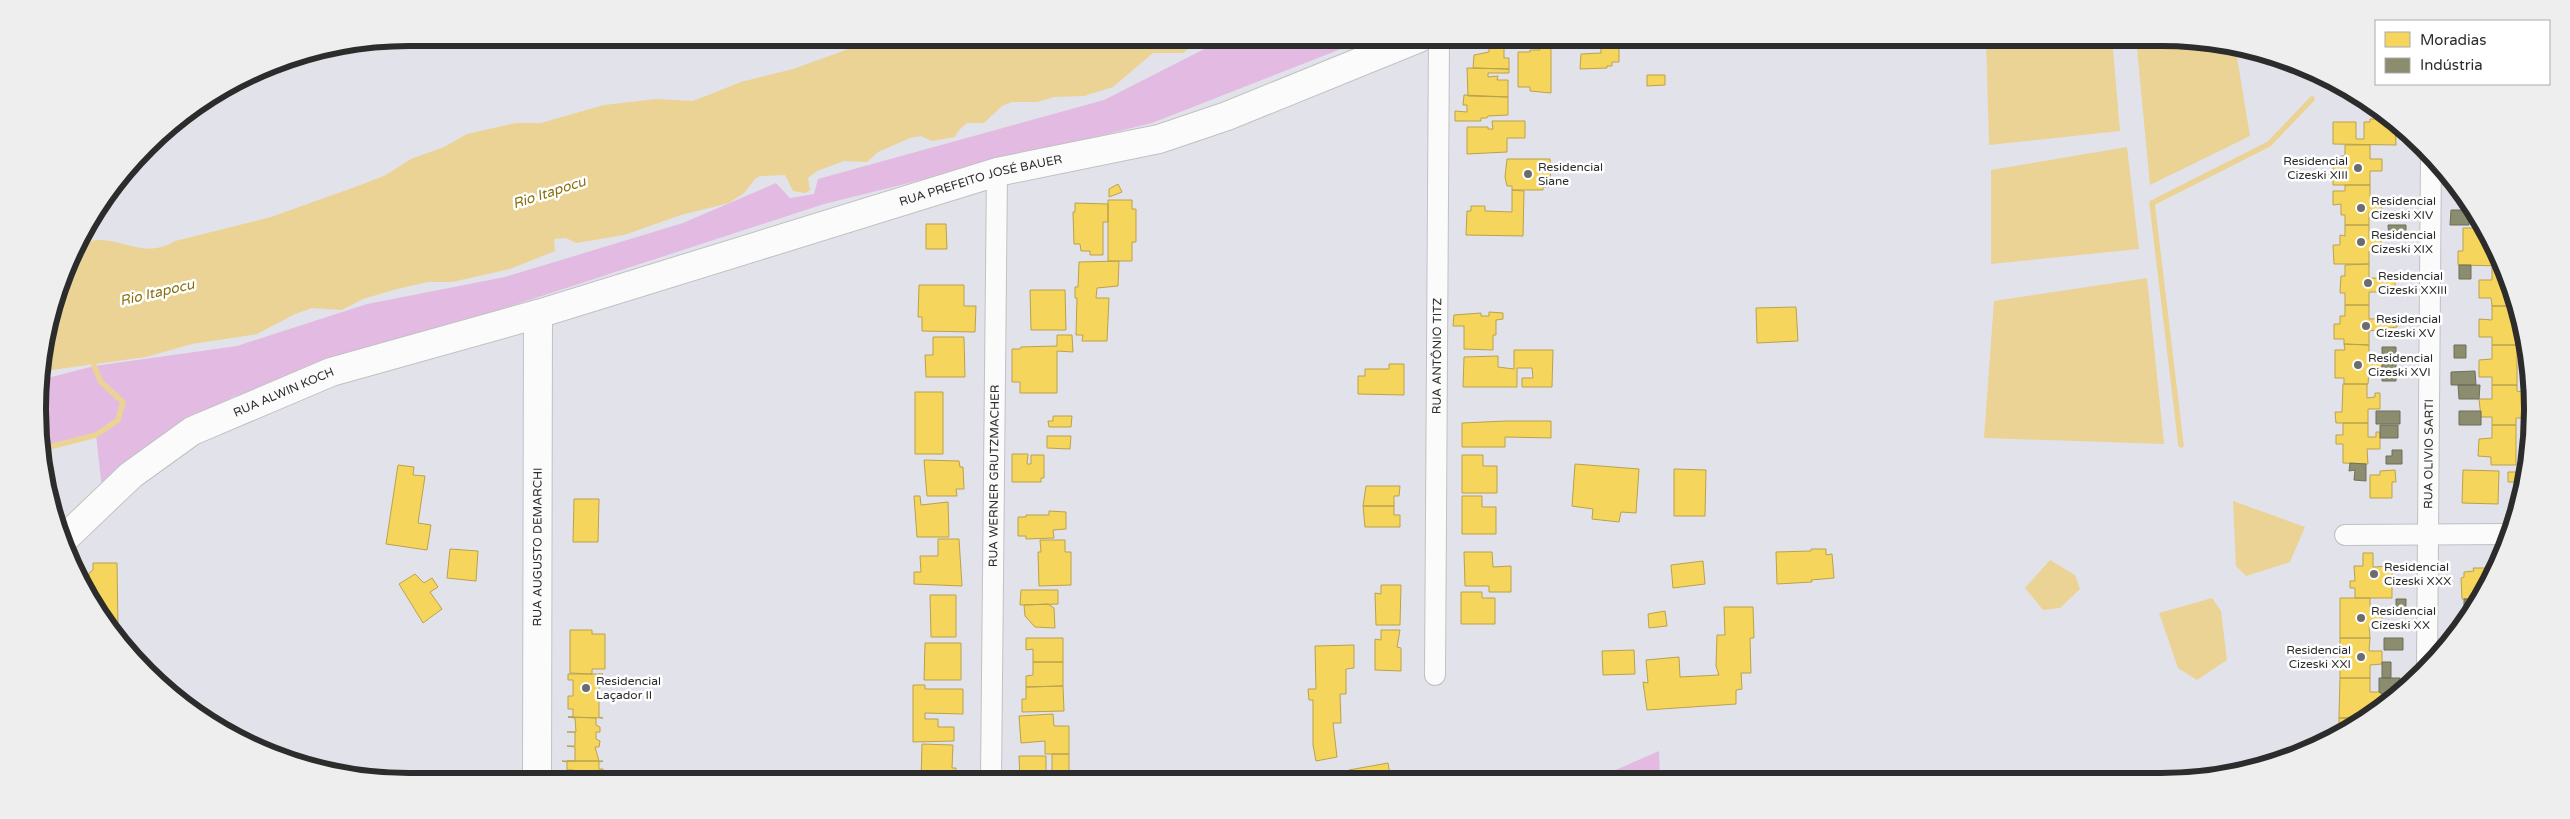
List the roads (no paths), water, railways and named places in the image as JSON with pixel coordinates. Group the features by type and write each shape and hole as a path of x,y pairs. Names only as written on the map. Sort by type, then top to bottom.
{"street":[{"name":"RUA PREFEITO JOSÉ BAUER","path":"538,314 997,172 1159,139 1227,116 1399,46"},
{"name":"RUA ANTÔNIO TITZ","path":"1435,675 1439,46"},
{"name":"RUA OLIVIO SARTI","path":"2428,655 2431,167"},
{"name":"RUA WERNER GRUTZMACHER","path":"991,773 997,172"},
{"name":"RUA ALWIN KOCH","path":"69,534 131,475 192,431 331,372 538,314"},
{"name":"RUA AUGUSTO DEMARCHI","path":"537,773 538,314"},
{"path":"2345,536 2501,534"}],"water":[{"name":"Rio Itapocu","path":"857,46 1192,46 1183,53 1153,53 1113,87 1084,96 1054,97 1037,102 1012,102 1002,106 984,123 967,123 958,131 955,137 932,141 921,136 910,138 878,152 867,162 844,161 817,171 808,178 810,190 805,193 793,191 785,175 760,176 755,179 744,193 729,203 681,215 624,235 576,243 566,238 554,239 555,251 510,269 452,282 428,282 397,289 363,299 342,310 312,308 295,314 257,334 192,344 146,357 48,371 59,315 74,270 89,242 106,240 151,249 175,241 271,217 358,186 386,175 411,159 444,147 467,134 516,123 541,123 604,105 656,99 693,101 741,82 793,69"},
{"path":"1986,46 2113,46 2120,131 1989,145"},
{"path":"2137,46 2208,49 2237,54 2250,136 2150,185"},
{"path":"2127,147 2139,249 1991,264 1991,170"},
{"path":"2147,278 2164,444 1984,438 1994,301"},
{"path":"2233,501 2305,527 2290,562 2246,576 2236,566"},
{"path":"2050,560 2075,575 2080,589 2060,608 2043,610 2025,588"},
{"path":"2212,598 2221,611 2227,660 2197,680 2178,668 2159,613"}],"waterway":[{"path":"2181,445 2152,203 2269,144 2312,99"},
{"path":"48,447 96,435 118,420 123,402 101,382 94,366"}],"place":[{"name":"Residencial Cizeski XIII","path":"2358,168"},
{"name":"Residencial Siane","path":"1528,174"},
{"name":"Residencial Cizeski XIV","path":"2361,208"},
{"name":"Residencial Cizeski XIX","path":"2361,242"},
{"name":"Residencial Cizeski XXIII","path":"2368,283"},
{"name":"Residencial Cizeski XV","path":"2366,326"},
{"name":"Residencial Cizeski XVI","path":"2358,365"},
{"name":"Residencial Cizeski XXX","path":"2374,574"},
{"name":"Residencial Cizeski XX","path":"2361,618"},
{"name":"Residencial Cizeski XXI","path":"2361,657"},
{"name":"Residencial Laçador II","path":"586,688"}]}
